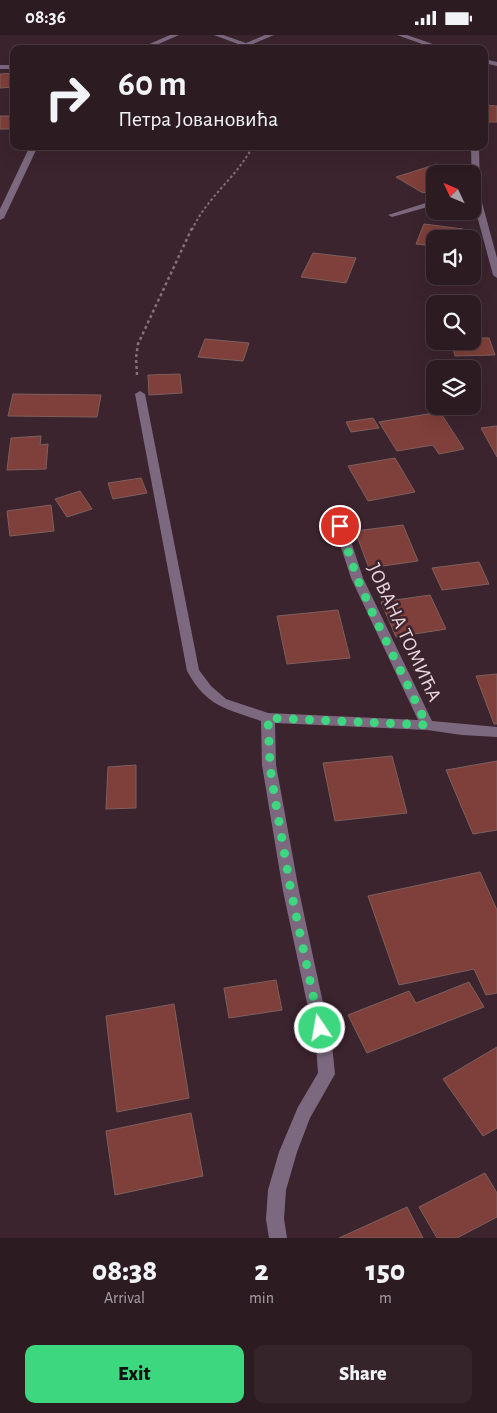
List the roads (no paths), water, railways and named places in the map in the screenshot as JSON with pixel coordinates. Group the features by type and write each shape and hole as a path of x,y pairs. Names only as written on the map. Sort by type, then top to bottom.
{"street":[{"path":"151,45 176,35"},
{"path":"217,35 246,45 271,35"},
{"path":"400,35 431,45"},
{"path":"0,218 32,150"},
{"path":"475,150 475,165"},
{"path":"392,215 426,205"},
{"path":"481,219 497,275"},
{"path":"140,394 193,671 206,689 221,701 268,718 427,725 497,732"},
{"name":"ЈОВАНА ТОМИЋА","path":"340,526 357,578 427,725"},
{"path":"268,718 272,781 291,891 324,1045 327,1074 304,1113 288,1152 277,1190 275,1219 278,1238"}]}
